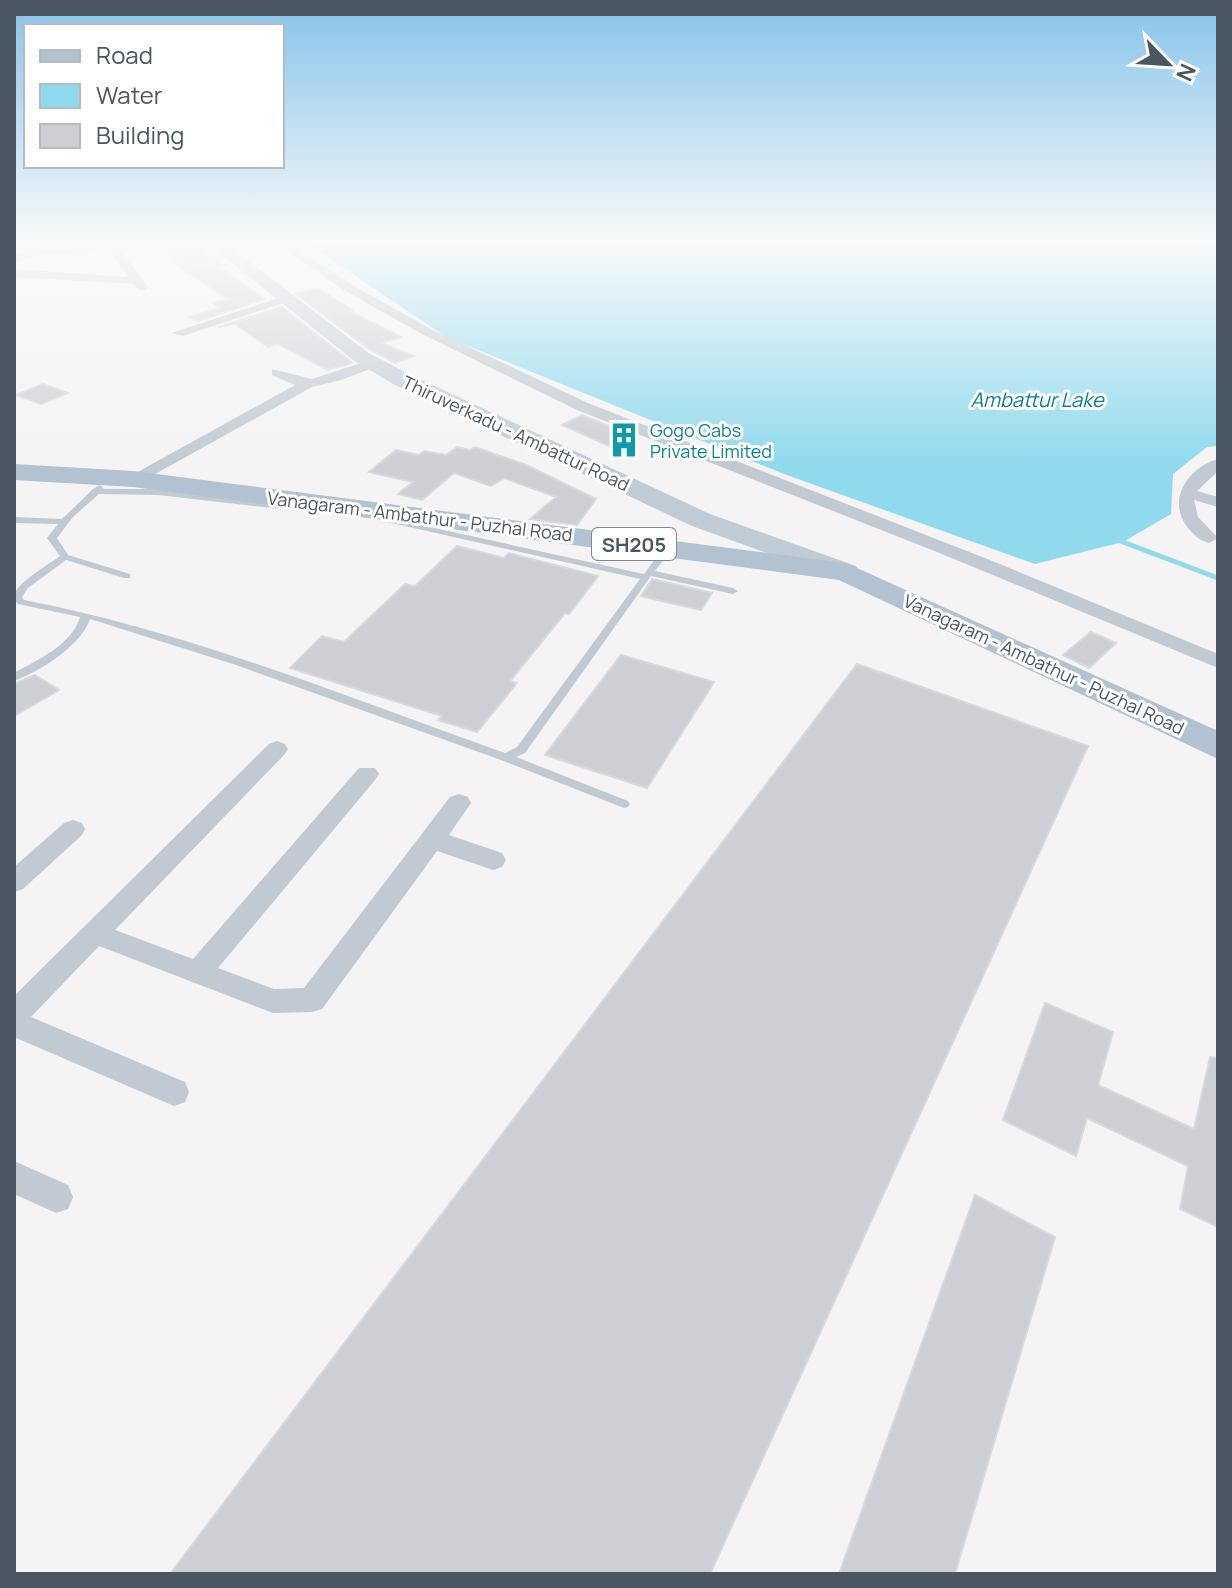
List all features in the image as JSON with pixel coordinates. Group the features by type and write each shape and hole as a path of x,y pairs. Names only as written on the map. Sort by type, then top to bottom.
{"main road":[{"name":"Thiruverkadu - Ambattur Road","path":"313,317 373,363 701,520 846,572"},
{"name":"Vanagaram - Ambathur - Puzhal Road","path":"16,473 846,572 1218,746"},
{"path":"681,550 704,539 701,520"}],"street":[{"path":"178,333 230,317"},
{"path":"396,317 617,421 909,535 1218,662"},
{"path":"113,483 306,385 373,363"},
{"path":"277,372 289,382 306,385"},
{"path":"1209,538 1191,525 1184,506 1187,493 1199,475 1218,464"},
{"path":"1187,493 1218,502"},
{"path":"14,1015 277,749"},
{"path":"198,972 367,774"},
{"path":"94,933 273,1001 312,1000 459,803"},
{"path":"16,878 73,829"},
{"path":"432,839 493,860"},
{"path":"14,1023 174,1092"},
{"path":"14,1177 56,1197"}],"lane":[{"path":"127,576 65,557 52,538 64,522 113,483 158,492 387,519 733,591"},
{"path":"14,520 64,522"},
{"path":"505,757 521,750 647,575 681,550"},
{"path":"65,557 24,586 17,597 21,602 86,615 240,663 505,757 624,804"},
{"path":"14,678 74,639 85,625 86,615"}],"water":[{"name":"Ambattur Lake","path":"417,317 1218,317 1218,446 1207,447 1173,474 1171,514 1123,542 1035,564 784,474 448,338"}],"building":[{"path":"189,317 211,317 199,321"},
{"path":"250,317 295,317 352,363 328,370 278,344 268,347 235,324 218,327"},
{"path":"327,317 361,317 401,337 381,343 414,356 395,363 369,349"},
{"path":"43,384 68,393 41,404 16,395"},
{"path":"582,415 638,439 618,450 562,425"},
{"path":"457,447 470,450 475,447 526,465 596,499 577,525 530,519 556,497 504,478 491,486 454,473 422,500 398,494 413,482 369,472 396,450 419,455 424,451 446,455"},
{"path":"457,546 504,558 509,553 598,576 510,681 517,683 477,732 438,720 442,716 290,668 322,636 344,642 405,584 415,586"},
{"path":"652,579 712,593 701,610 641,596"},
{"path":"1091,632 1116,643 1089,668 1063,655"},
{"path":"621,655 714,682 647,788 545,755"},
{"path":"857,664 1088,746 710,1574 170,1574"},
{"path":"35,675 59,690 14,716 14,684"},
{"path":"1045,1003 1113,1032 1098,1085 1194,1129 1210,1057 1218,1058 1218,1227 1180,1209 1188,1166 1087,1118 1076,1156 1003,1120"},
{"path":"975,1195 1055,1237 955,1574 839,1574"}],"waterway":[{"path":"1115,539 1218,578"}],"place":[{"name":"Gogo Cabs Private Limited","path":"624,440"}]}
